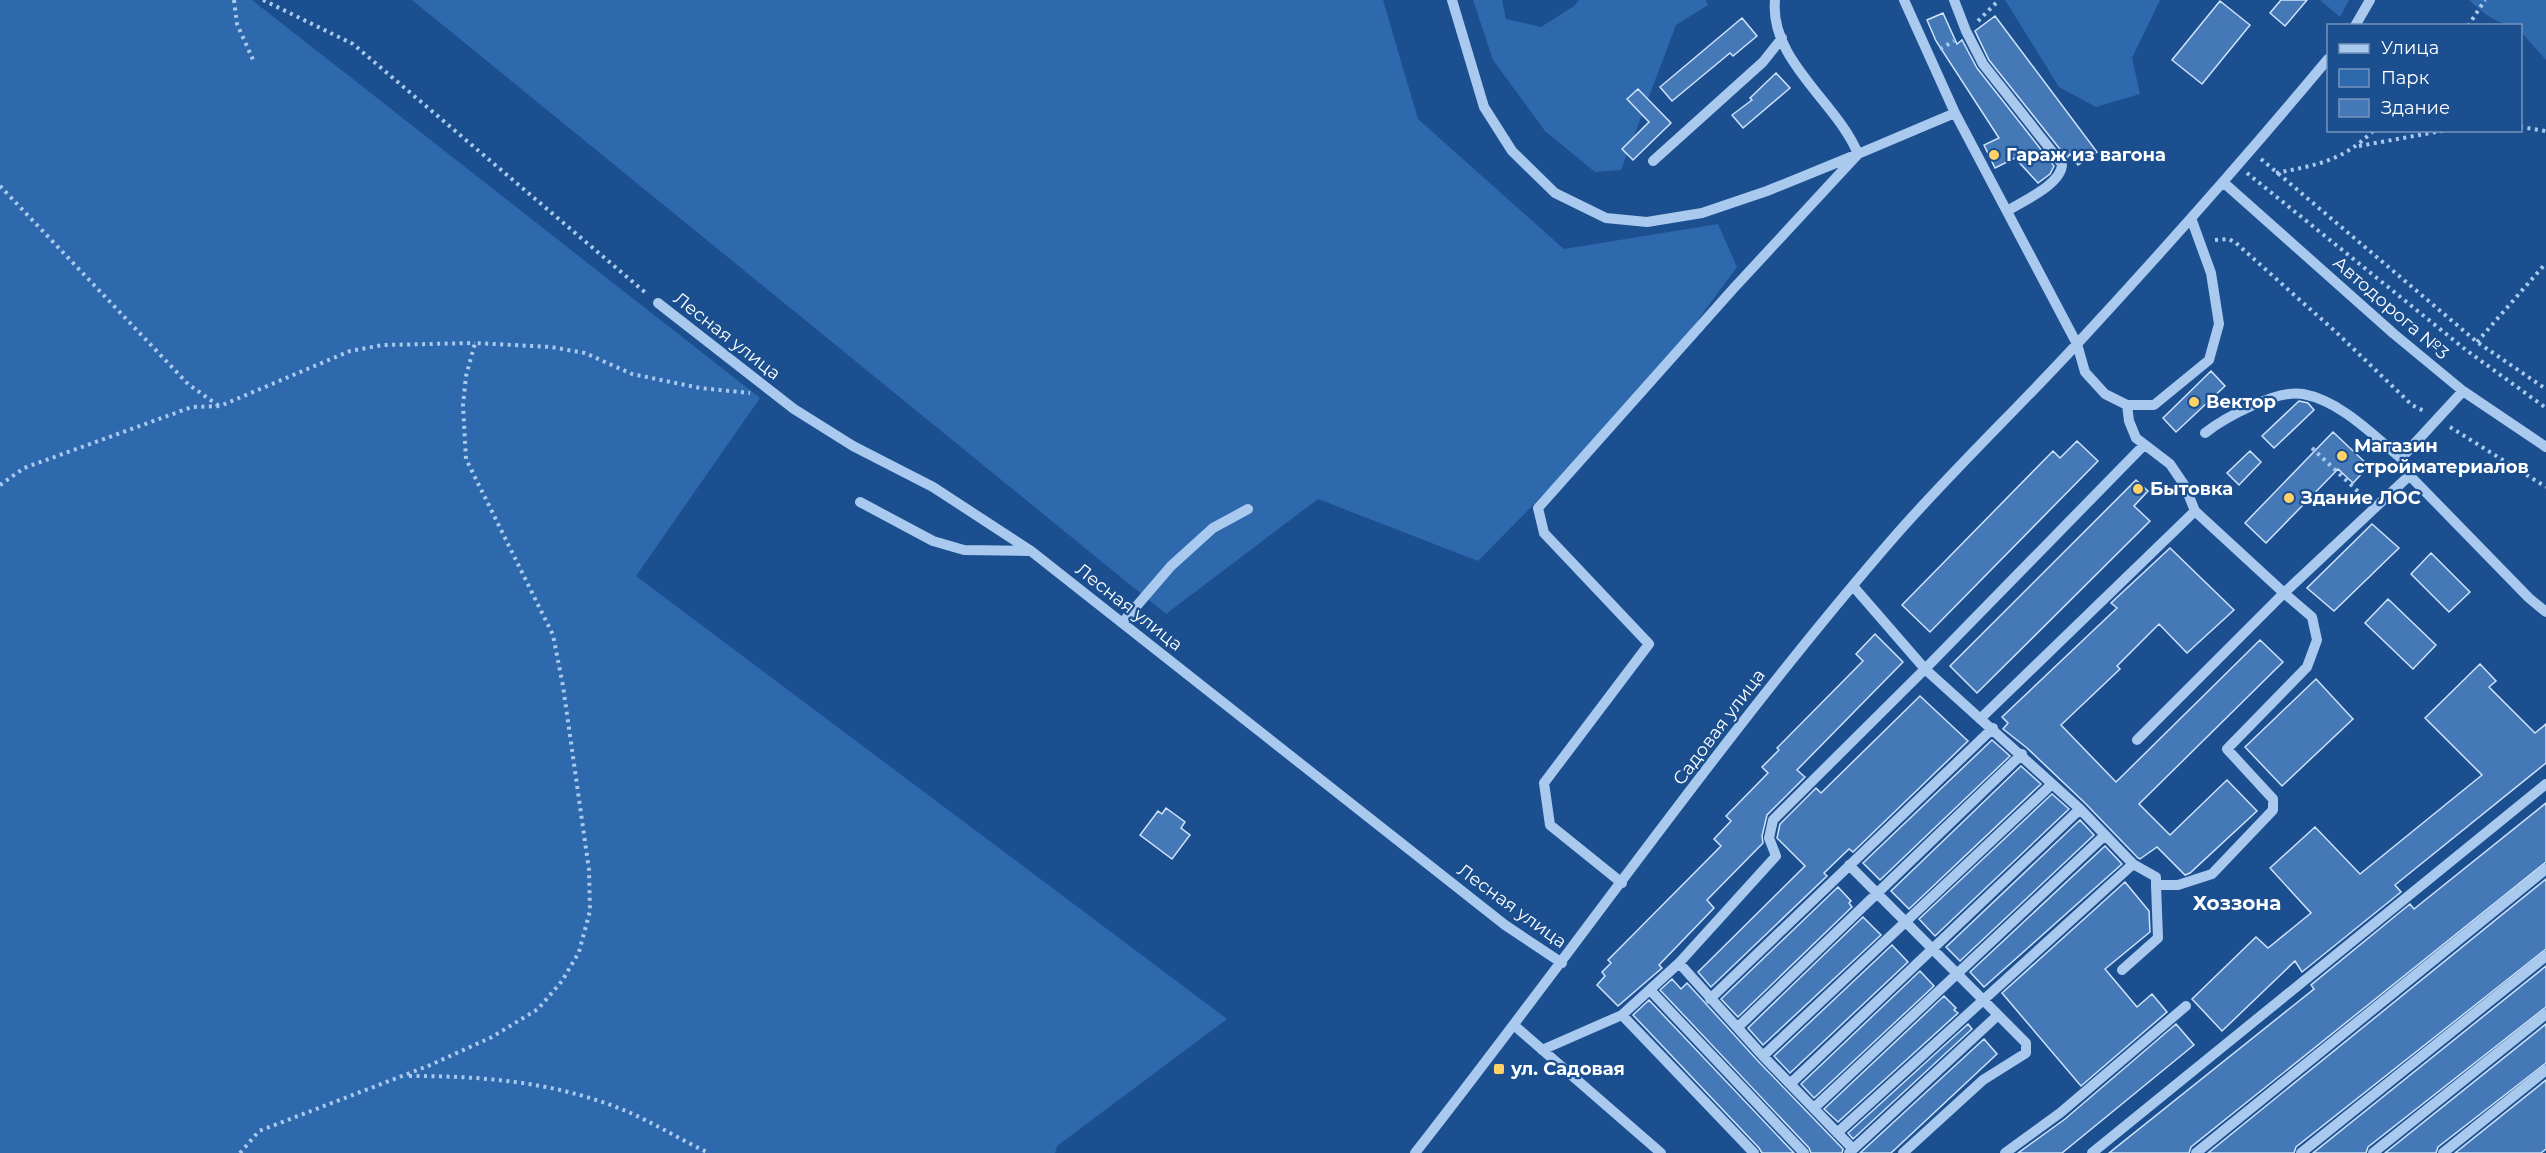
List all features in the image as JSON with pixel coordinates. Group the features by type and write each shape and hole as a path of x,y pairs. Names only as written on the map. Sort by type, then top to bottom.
{"street":[{"path":"1452,0 1484,107 1512,151 1555,192 1606,218 1647,222 1702,213 1767,190 1955,113"},
{"path":"1775,0 1777,25 1788,51 1822,102 1850,135 1858,154"},
{"path":"1904,0 1955,113 2077,344 2085,372 2104,394 2127,405 2154,405 2209,360 2219,324 2211,273 2191,218"},
{"path":"1954,0 1966,31 1983,64 2062,165 2062,172 2056,181 2007,211"},
{"path":"2356,24 2370,0"},
{"path":"1653,161 1763,62 1782,38"},
{"name":"Садовая улица","path":"1416,1153 1515,1026 1772,682 1896,535 2077,344 2253,149 2327,60"},
{"path":"1622,883 1550,825 1544,783 1649,644 1544,533 1538,508 1858,154"},
{"name":"Автодорога №3","path":"2223,182 2394,334 2463,391 2546,447"},
{"name":"Лесная улица","path":"658,303 775,395 853,446 933,487 1031,551 1505,925 1562,963"},
{"path":"2463,391 2404,455 2402,465 2410,476 2529,598 2546,612"},
{"path":"2205,433 2239,410 2271,399 2302,393 2323,401 2352,417 2403,460"},
{"path":"2127,405 2129,421 2136,438 2170,464 2185,486 2195,511 2312,617 2317,640 2307,667 2227,749 2273,799 2273,810 2212,874 2178,885 2156,885"},
{"path":"1542,1050 1622,1015 1679,963 1776,856 1769,838 1773,820 1925,669 2144,445"},
{"path":"2137,740 2284,593 2410,476"},
{"path":"860,502 933,541 964,550 1031,551"},
{"path":"1122,623 1171,566 1213,528 1248,509"},
{"path":"1980,719 2195,511"},
{"path":"1853,586 1925,669 2022,754 2133,864 2156,877 2157,938 2122,970"},
{"path":"1710,999 1993,728"},
{"path":"1738,1027 2022,754"},
{"path":"2092,1153 2546,783"},
{"path":"1763,1056 2052,784"},
{"path":"1790,1084 2080,809"},
{"path":"1814,1108 2105,835"},
{"path":"1838,1132 2133,864"},
{"path":"1849,865 2026,1043 2026,1053 1983,1080 1954,1109 1903,1153"},
{"path":"2196,1153 2546,868"},
{"path":"2301,1153 2546,956"},
{"path":"1679,963 1763,1056 1838,1132 1851,1151 1998,1015"},
{"path":"1650,990 1804,1153"},
{"path":"2005,1153 2060,1113 2186,1006"},
{"path":"2373,1153 2546,1014"},
{"path":"1622,1015 1754,1153"},
{"path":"1515,1026 1661,1153"},
{"path":"2443,1153 2546,1070"}],"path":[{"path":"234,0 237,24 254,62"},
{"path":"264,0 353,44 658,303"},
{"path":"2469,24 2485,0"},
{"path":"2522,127 2546,131"},
{"path":"2359,146 2372,132"},
{"path":"2276,173 2323,164 2359,146 2436,132"},
{"path":"2253,149 2264,164 2414,286 2476,342 2546,388"},
{"path":"2238,165 2466,351 2546,408"},
{"path":"0,186 188,384 220,406"},
{"path":"2200,243 2221,238 2236,243 2337,333 2412,405 2546,487"},
{"path":"2476,342 2546,262"},
{"path":"240,1153 259,1131 404,1076 492,1037 538,1009 562,981 579,952 590,911 589,870 563,686 553,635 466,459 463,405 466,376 475,344"},
{"path":"0,485 24,468 192,407 220,406 350,351 383,345 475,344 551,347 585,353 632,374 700,388 775,395"},
{"path":"2312,448 2376,507"},
{"path":"404,1076 481,1077 529,1083 578,1094 628,1112 709,1153"}],"green space":[{"path":"0,0 252,0 760,398 636,576 1227,1019 1057,1146 1055,1153 0,1153"},
{"path":"412,0 1383,0 1418,119 1564,249 1718,224 1737,267 1647,389 1478,561 1318,499 1166,614"},
{"path":"1473,0 1502,0 1506,19 1541,27 1574,6 1579,0 1706,0 1708,5 1676,25 1621,170 1595,172 1545,131 1493,60"},
{"path":"2005,0 2160,0 2132,58 2140,94 2096,107 2059,87"},
{"path":"2320,0 2349,0 2340,17"},
{"path":"2469,0 2546,0 2546,60 2522,33 2522,24 2505,24 2480,10"}],"building":[{"path":"2281,0 2307,0 2285,26 2270,13"},
{"path":"2220,1 2250,25 2202,84 2172,60"},
{"path":"1943,13 1957,44 1962,40 1977,68 2054,166 2050,174 2038,183 2015,158 1995,168 1984,145 1999,138 1936,41 1927,20"},
{"path":"1995,16 2097,152 2078,165 2070,154 2067,158 1989,60 1975,31"},
{"path":"1742,18 1757,36 1733,56 1730,53 1672,101 1660,87"},
{"path":"1776,73 1790,88 1743,128 1732,115 1752,100 1750,98"},
{"path":"1638,89 1671,123 1633,160 1622,149 1649,122 1627,99"},
{"name":"Вектор","path":"2211,371 2225,386 2176,432 2163,418"},
{"path":"2299,401 2308,403 2314,410 2274,448 2262,436"},
{"name":"Здание ЛОС","path":"2333,432 2369,466 2353,483 2338,469 2266,543 2245,523"},
{"path":"2077,441 2098,461 1930,632 1902,605 2053,451 2060,458"},
{"path":"2250,451 2261,462 2239,485 2227,473"},
{"path":"2136,480 2148,491 2134,506 2150,521 1977,693 1950,666"},
{"path":"2372,524 2399,548 2334,611 2307,588"},
{"path":"2170,548 2234,610 2187,653 2159,624 2117,666 2120,669 2061,725 2116,782 2260,640 2283,662 2139,804 2170,835 2227,780 2257,811 2190,873 2185,875 2157,847 2140,859 2138,858 2085,803 2027,748 2003,729 2008,723 2002,717 2117,608 2111,603"},
{"path":"2431,553 2470,592 2449,612 2411,574"},
{"path":"2388,599 2436,645 2413,669 2365,623"},
{"path":"1875,634 1903,662 1797,770 1805,777 1767,815 1762,836 1763,843 1707,900 1714,908 1659,965 1662,968 1618,1006 1597,985 1605,976 1602,972 1611,963 1608,960 1721,846 1714,839 1731,821 1726,816 1768,773 1762,767 1779,750 1777,748 1863,661 1856,654"},
{"path":"2480,664 2496,681 2489,687 2535,733 2546,724 2546,763 2395,885 2401,892 2302,972 2295,961 2222,1031 2192,999 2256,937 2268,948 2311,913 2270,868 2315,827 2360,874 2482,775 2425,718"},
{"path":"2316,679 2353,719 2282,786 2245,747"},
{"path":"1920,696 1968,741 1853,852 1849,849 1824,873 1827,876 1711,987 1698,972 1805,866 1777,838 1780,824 1816,788 1821,793"},
{"path":"1992,740 2010,756 1880,880 1863,863"},
{"path":"2021,766 2041,784 1909,909 1891,891"},
{"path":"2052,794 2069,809 1935,936 1919,919"},
{"path":"2546,803 2546,862 2191,1147 2189,1153 2109,1153 2314,989 2311,985 2410,904 2414,909"},
{"path":"1166,808 1185,822 1181,828 1190,835 1172,859 1140,835 1158,811 1162,814"},
{"path":"2080,820 2094,835 1960,961 1946,947"},
{"path":"2105,846 2122,864 1984,987 1970,972"},
{"path":"2546,879 2546,949 2296,1147 2294,1153 2208,1153"},
{"path":"2125,882 2149,911 2150,932 2105,969 2137,1007 2152,994 2167,1012 2081,1086 2002,993"},
{"path":"1838,887 1851,901 1849,903 1852,907 1738,1017 1721,999"},
{"path":"1863,917 1881,935 1763,1045 1748,1028"},
{"path":"1892,945 1908,962 1790,1073 1774,1056"},
{"path":"2546,966 2546,1007 2368,1147 2366,1153 2313,1153"},
{"path":"1920,971 1934,986 1814,1098 1801,1084"},
{"path":"1672,979 1681,989 1687,983 1843,1149 1842,1153 1811,1153 1809,1148 1660,990"},
{"path":"1944,996 1958,1013 1838,1122 1824,1109"},
{"path":"1649,1000 1794,1153 1762,1153 1633,1015"},
{"path":"1968,1024 1972,1029 1853,1139 1848,1133"},
{"path":"2176,1024 2194,1045 2062,1153 2018,1153 2065,1119"},
{"path":"2546,1024 2546,1063 2438,1147 2436,1153 2385,1153"},
{"path":"1984,1039 1997,1054 1891,1153 1860,1153"},
{"path":"2546,1080 2546,1149 2541,1153 2455,1153"}],"place":[{"name":"Гараж из вагона","path":"1994,155"},
{"name":"Вектор","path":"2194,402"},
{"name":"Магазин стройматериалов","path":"2342,456"},
{"name":"Бытовка","path":"2138,489"},
{"name":"Здание ЛОС","path":"2289,498"},
{"name":"ул. Садовая","path":"1499,1069"}],"district":[{"name":"Хоззона","path":"2237,903"}]}
